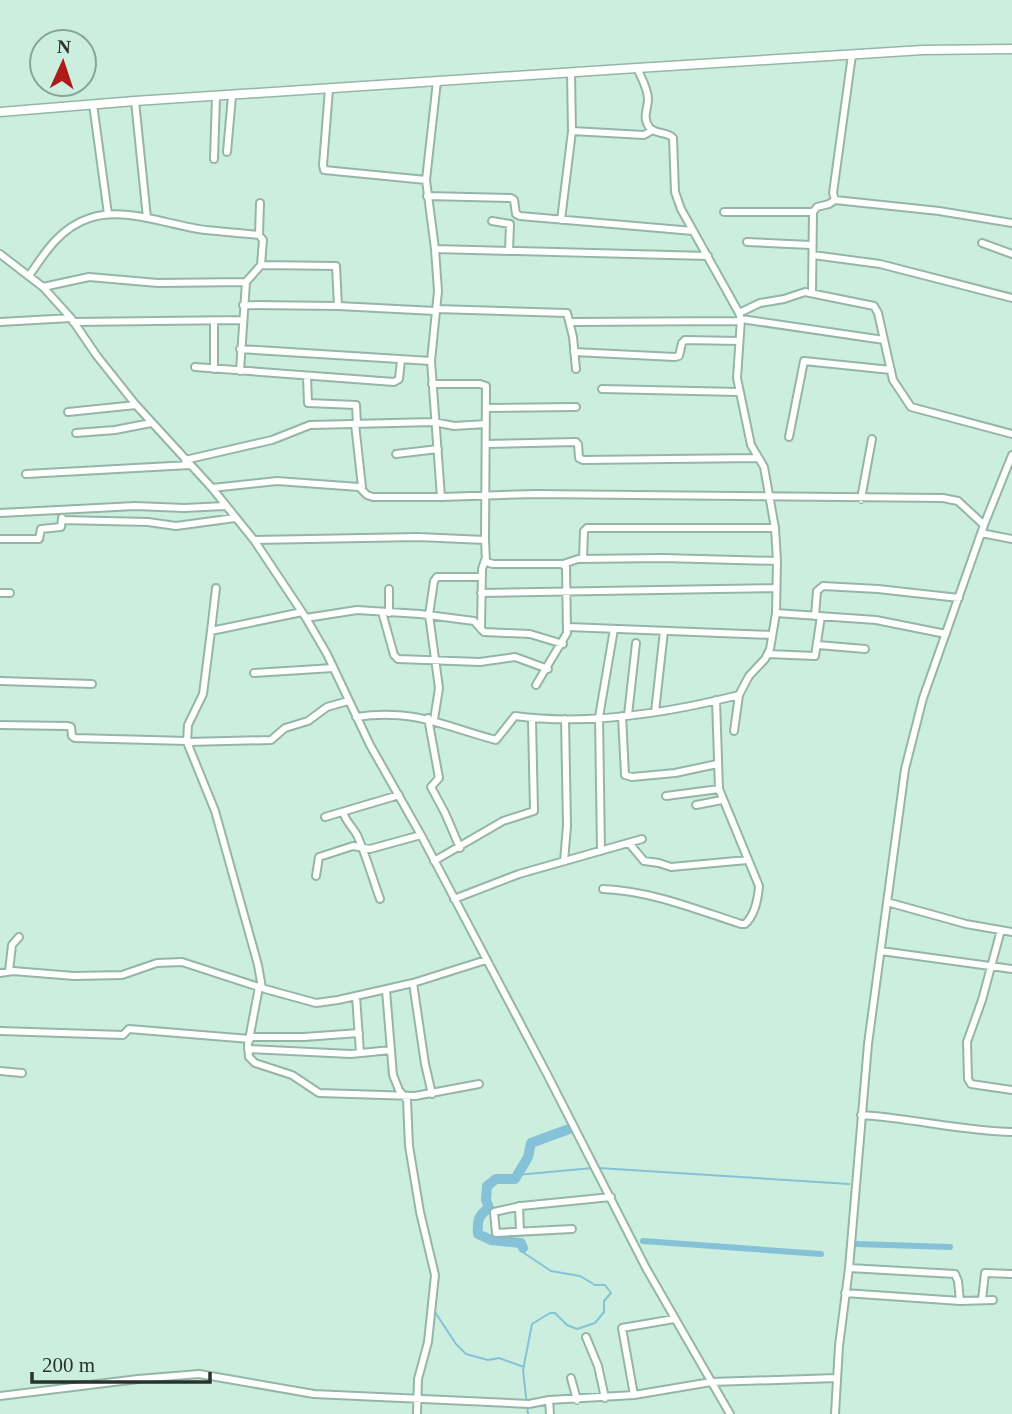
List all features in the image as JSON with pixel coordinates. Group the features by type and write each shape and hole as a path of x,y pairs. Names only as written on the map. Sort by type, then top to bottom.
{"main road":[{"path":"0,112 637,68 969,48 1012,49"}],"street":[{"path":"835,200 833,193 852,55"},
{"path":"637,68 647,93 646,119 653,130 671,135 675,192 681,209 740,318 737,378 739,392 751,445 764,467 775,528 776,613 772,635 768,654 749,676 739,695 734,731"},
{"path":"561,220 572,131 571,73"},
{"path":"437,81 425,180 435,249 436,310 431,361 441,497"},
{"path":"329,89 324,170 425,180"},
{"path":"214,159 216,96"},
{"path":"227,152 232,96"},
{"path":"135,101 147,218"},
{"path":"93,104 108,214"},
{"path":"572,131 644,135 653,130"},
{"path":"427,196 511,198 514,200 517,216 693,230"},
{"path":"812,292 813,212 817,207 835,200 939,211 1012,223"},
{"path":"240,370 246,282 261,265 263,240 259,235 260,203"},
{"path":"724,212 813,212"},
{"path":"29,276 50,245 64,232 88,218 108,214 147,218 204,230 259,235"},
{"path":"492,221 510,224 509,251"},
{"path":"747,242 811,246"},
{"path":"982,243 1012,254"},
{"path":"435,249 708,256"},
{"path":"0,254 43,287 72,320 136,405 212,488 254,540 304,615 674,1319 730,1414"},
{"path":"813,255 880,264 1012,298"},
{"path":"261,265 336,266 338,306"},
{"path":"43,287 95,277 158,283 246,282"},
{"path":"740,318 760,303 812,292 876,308 894,383 903,392 911,407 1012,434"},
{"path":"243,305 565,312 571,322 576,369"},
{"path":"571,322 740,318 884,340"},
{"path":"0,321 242,320"},
{"path":"214,321 214,369"},
{"path":"574,352 675,357 685,340 739,341"},
{"path":"240,349 431,361"},
{"path":"195,368 397,382 401,360"},
{"path":"789,437 804,361 891,370"},
{"path":"307,376 308,403 355,405 362,487 373,497 485,495 948,498 958,501 984,525"},
{"path":"432,384 484,384 485,559 481,593 481,631"},
{"path":"602,389 739,392"},
{"path":"68,412 136,405"},
{"path":"486,408 576,407"},
{"path":"26,474 187,463 272,440 310,425 434,422 454,426 486,424"},
{"path":"76,433 115,430 151,423"},
{"path":"860,499 872,439"},
{"path":"486,444 576,442 579,458 583,460 757,458"},
{"path":"396,454 438,449"},
{"path":"835,1414 868,1044 905,769 923,698 1012,454"},
{"path":"212,488 277,481 362,487"},
{"path":"0,513 135,506 225,506"},
{"path":"0,539 39,539 43,528 61,527 62,510"},
{"path":"62,520 148,522 176,526 235,518"},
{"path":"583,559 584,531 587,528 775,528"},
{"path":"981,533 1012,539"},
{"path":"254,540 418,537 485,541"},
{"path":"485,559 494,564 562,564 583,559 710,558 777,561"},
{"path":"536,685 563,644 568,627 566,567 562,564"},
{"path":"460,848 431,788 439,778 431,719 439,688 429,615 435,579 482,577"},
{"path":"768,654 815,656 818,645 817,591 822,586 959,598"},
{"path":"216,588 203,694 188,725 187,742 215,811 258,965 260,988 248,1049 249,1057 255,1063 285,1072 319,1093 406,1096 432,1094 479,1084"},
{"path":"388,589 385,612 395,658 480,662 515,657 548,668"},
{"path":"481,593 776,589"},
{"path":"0,593 10,593"},
{"path":"211,631 304,615 357,610 474,621 481,631"},
{"path":"776,613 876,620 946,634"},
{"path":"568,627 772,635"},
{"path":"601,851 599,717 614,629"},
{"path":"481,631 530,634 563,644"},
{"path":"655,712 664,631"},
{"path":"636,643 625,715 625,775 632,777 675,773 717,764"},
{"path":"818,645 865,649"},
{"path":"254,673 333,668"},
{"path":"0,681 92,684"},
{"path":"356,716 387,713 431,719 496,740 513,717 532,720 625,715 655,712 739,695"},
{"path":"603,889 627,891 678,902 746,924 755,907 758,883 719,789 716,700"},
{"path":"0,725 68,726 75,738 187,742 271,740 285,728 308,721 327,706 348,701"},
{"path":"564,861 567,826 565,719"},
{"path":"434,861 503,821 534,811 532,720"},
{"path":"666,796 719,789"},
{"path":"325,817 399,795"},
{"path":"696,805 722,800"},
{"path":"343,812 347,825 354,830 363,849 380,898"},
{"path":"316,876 319,857 353,846 370,849 421,835"},
{"path":"454,899 519,874 642,839"},
{"path":"629,843 644,861 671,867 747,860"},
{"path":"887,902 966,924 1012,932"},
{"path":"1001,930 982,1000 967,1042 968,1079 971,1084 1012,1090"},
{"path":"9,971 12,945 19,937"},
{"path":"881,951 1012,970"},
{"path":"0,973 9,971 74,976 121,975 157,963 182,962 316,1003 386,989 486,960"},
{"path":"413,982 432,1094"},
{"path":"386,989 395,1084 406,1096 409,1146 420,1212 435,1275 428,1342 421,1362 416,1399 417,1414"},
{"path":"356,996 360,1053"},
{"path":"0,1031 123,1035 129,1029 250,1038 359,1032"},
{"path":"248,1049 360,1053 391,1050"},
{"path":"0,1071 22,1073"},
{"path":"861,1115 955,1128 1012,1132"},
{"path":"572,1229 497,1233 494,1230 495,1211 611,1197"},
{"path":"519,1206 520,1231"},
{"path":"849,1268 955,1274 960,1301"},
{"path":"982,1300 985,1273 1012,1273"},
{"path":"845,1293 960,1301 993,1300"},
{"path":"634,1395 622,1328 674,1319"},
{"path":"586,1337 598,1366 605,1398"},
{"path":"0,1396 138,1378 199,1374 314,1394 526,1404 634,1395 711,1382 837,1378"},
{"path":"571,1378 577,1400"},
{"path":"549,1400 550,1414"}],"waterway":[{"path":"523,1248 521,1243 491,1240 478,1234 479,1219 489,1208 486,1200 487,1186 496,1179 515,1179 528,1157 531,1143 569,1129"},
{"path":"516,1175 593,1168"},
{"path":"599,1168 849,1184"},
{"path":"643,1241 821,1254"},
{"path":"856,1244 950,1247"},
{"path":"523,1248 521,1251 551,1271 580,1276 595,1285 605,1285 611,1293 604,1301 604,1312 595,1323 577,1329 567,1325 555,1313 550,1313 532,1324 523,1370 528,1414"},
{"path":"435,1312 456,1344 466,1354 488,1360 499,1358 524,1367"}]}
